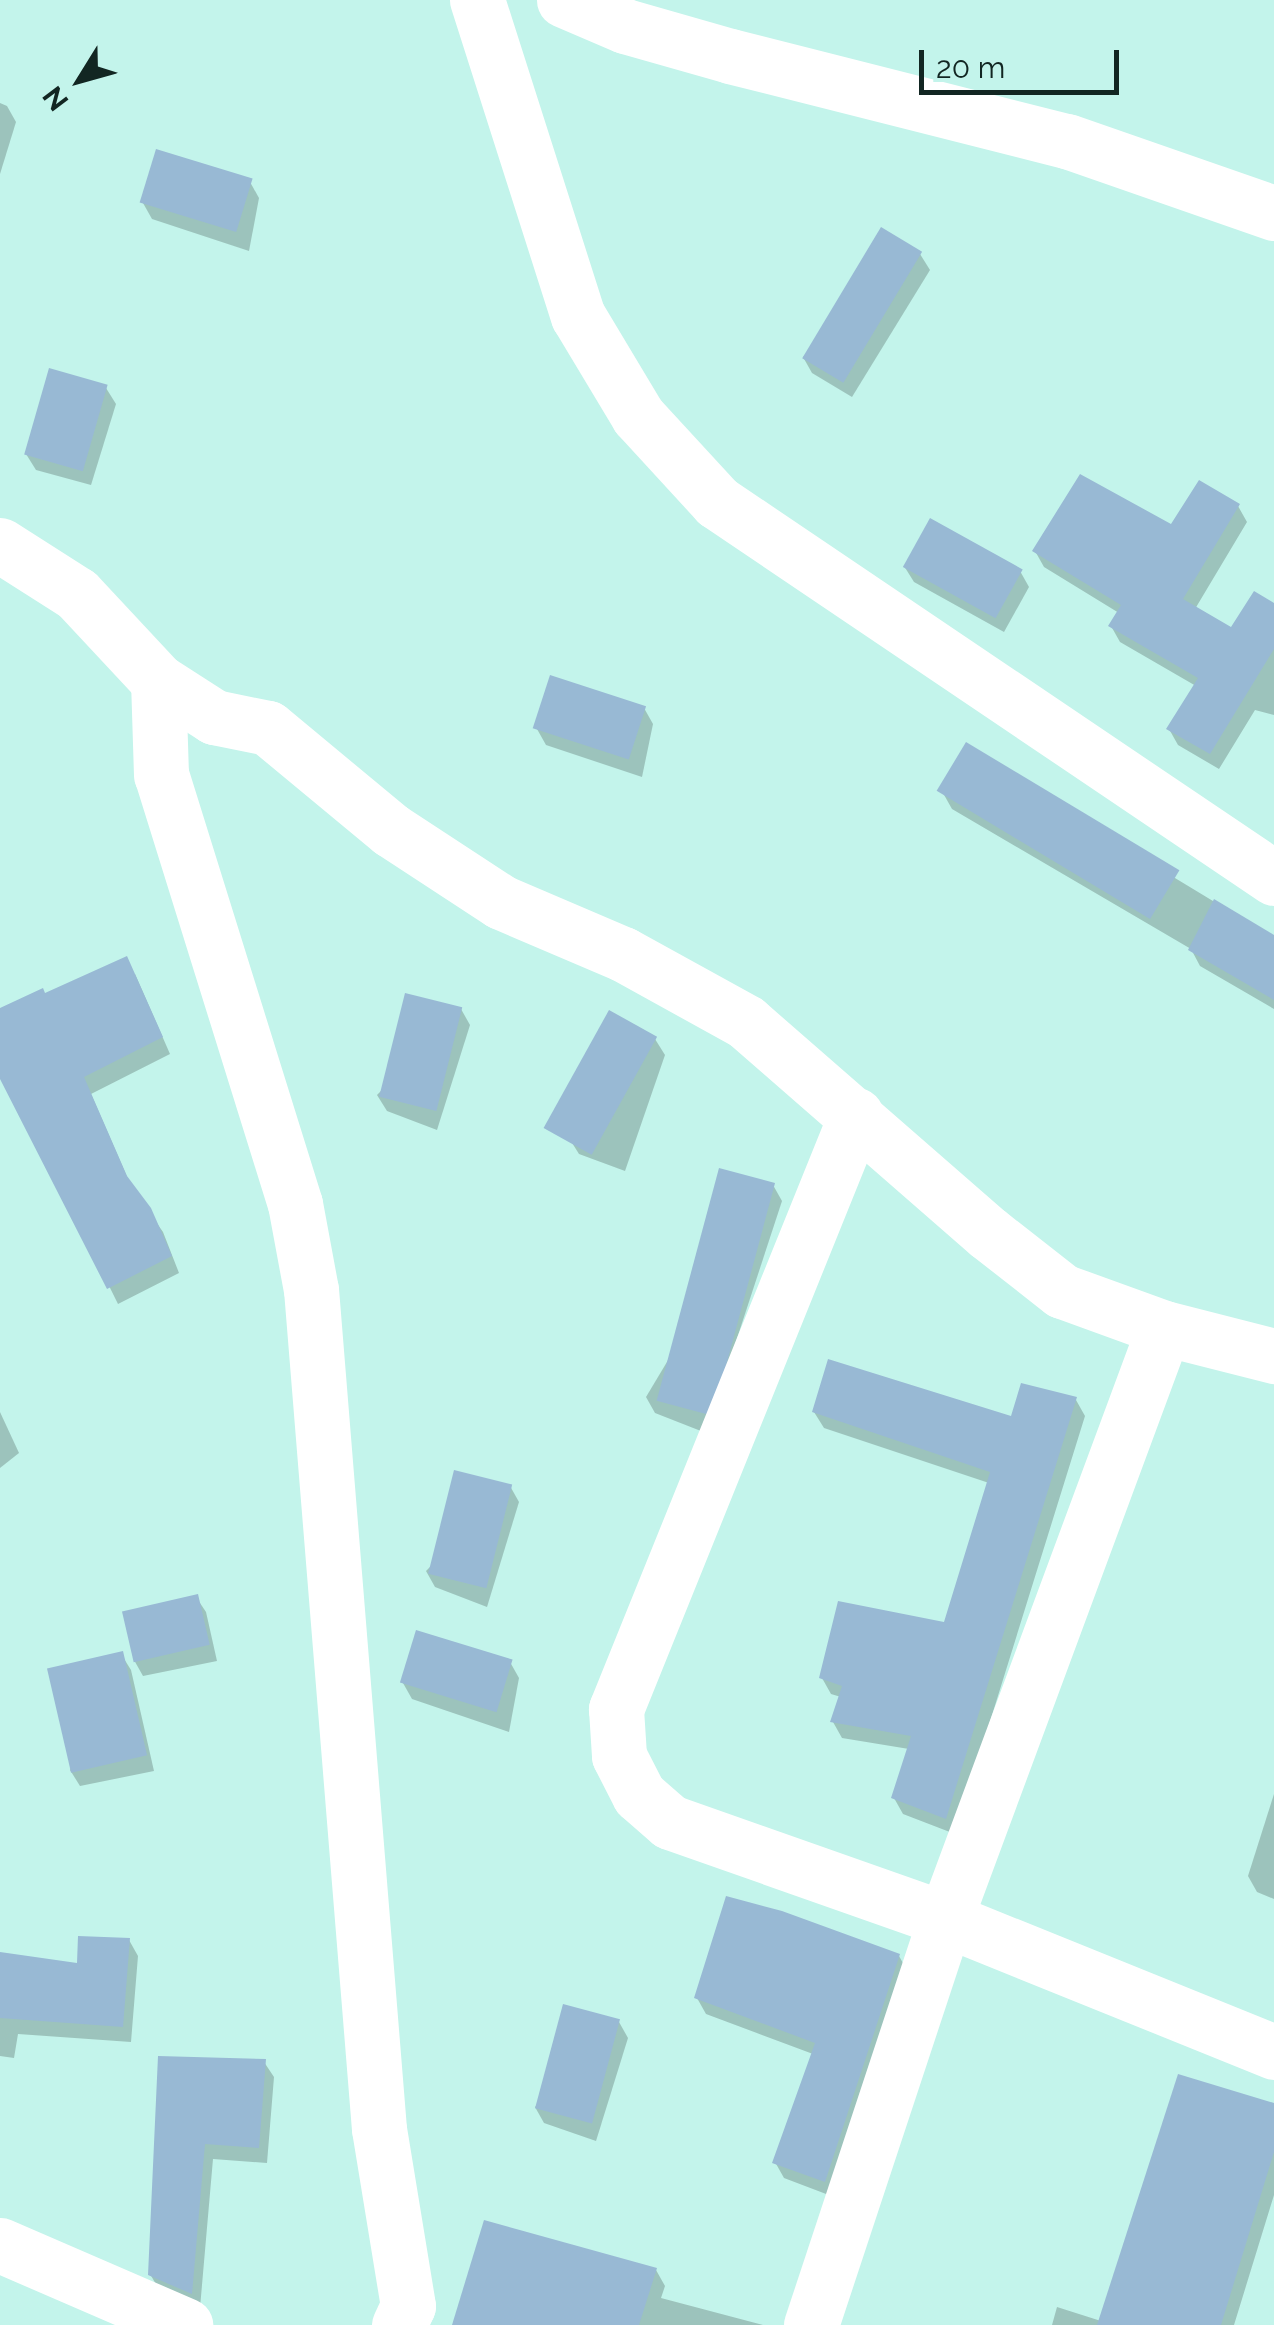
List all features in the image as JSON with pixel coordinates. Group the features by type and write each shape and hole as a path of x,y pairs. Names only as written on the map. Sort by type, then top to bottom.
{"street":[{"path":"476,0 578,316 638,416 716,502 1274,878"},
{"path":"564,0 625,26 712,51 1067,141 1274,213"},
{"path":"0,544 77,594 158,681 214,716 268,728 390,830 502,902 624,954 746,1022 988,1233 1062,1291 1164,1328 1274,1356"},
{"path":"158,681 161,775 295,1204 311,1290 379,2128 408,2306 399,2325"},
{"path":"856,1115 616,1709 619,1756 639,1795 670,1822 945,1919 1274,2052"},
{"path":"811,2325 945,1919 1164,1328"},
{"path":"0,2246 184,2325"}],"building":[{"path":"156,149 253,179 236,232 140,203"},
{"path":"881,227 922,252 843,383 802,358"},
{"path":"49,368 108,385 83,471 24,455"},
{"path":"1080,474 1171,524 1199,480 1240,504 1183,599 1231,627 1254,591 1274,603 1274,649 1210,754 1166,729 1198,678 1108,626 1121,605 1032,551"},
{"path":"930,518 1023,569 996,618 903,567"},
{"path":"550,675 646,706 629,759 533,728"},
{"path":"966,742 1179,870 1150,919 937,791"},
{"path":"1214,899 1274,935 1274,1000 1188,950"},
{"path":"127,956 163,1037 84,1077 127,1176 151,1208 172,1256 107,1289 0,1079 0,1008 43,988 45,993"},
{"path":"405,993 462,1007 436,1111 379,1097"},
{"path":"609,1010 657,1037 592,1155 544,1128"},
{"path":"719,1168 775,1183 713,1416 657,1401"},
{"path":"828,1359 1011,1416 1021,1383 1077,1397 946,1819 891,1798 911,1736 830,1722 842,1686 819,1678 838,1601 944,1622 990,1472 812,1412"},
{"path":"454,1470 512,1485 486,1588 428,1574"},
{"path":"198,1594 210,1645 134,1662 122,1612"},
{"path":"416,1630 513,1660 497,1712 400,1683"},
{"path":"123,1651 147,1755 71,1773 47,1669"},
{"path":"726,1896 782,1911 900,1954 825,2182 772,2163 815,2043 694,1998"},
{"path":"78,1936 130,1938 123,2027 0,2018 0,1952 77,1963"},
{"path":"563,2004 620,2019 592,2124 535,2108"},
{"path":"158,2056 266,2059 259,2148 205,2144 192,2294 148,2275"},
{"path":"1178,2074 1274,2103 1274,2152 1221,2325 1097,2325"},
{"path":"484,2220 657,2268 639,2325 452,2325"}]}
